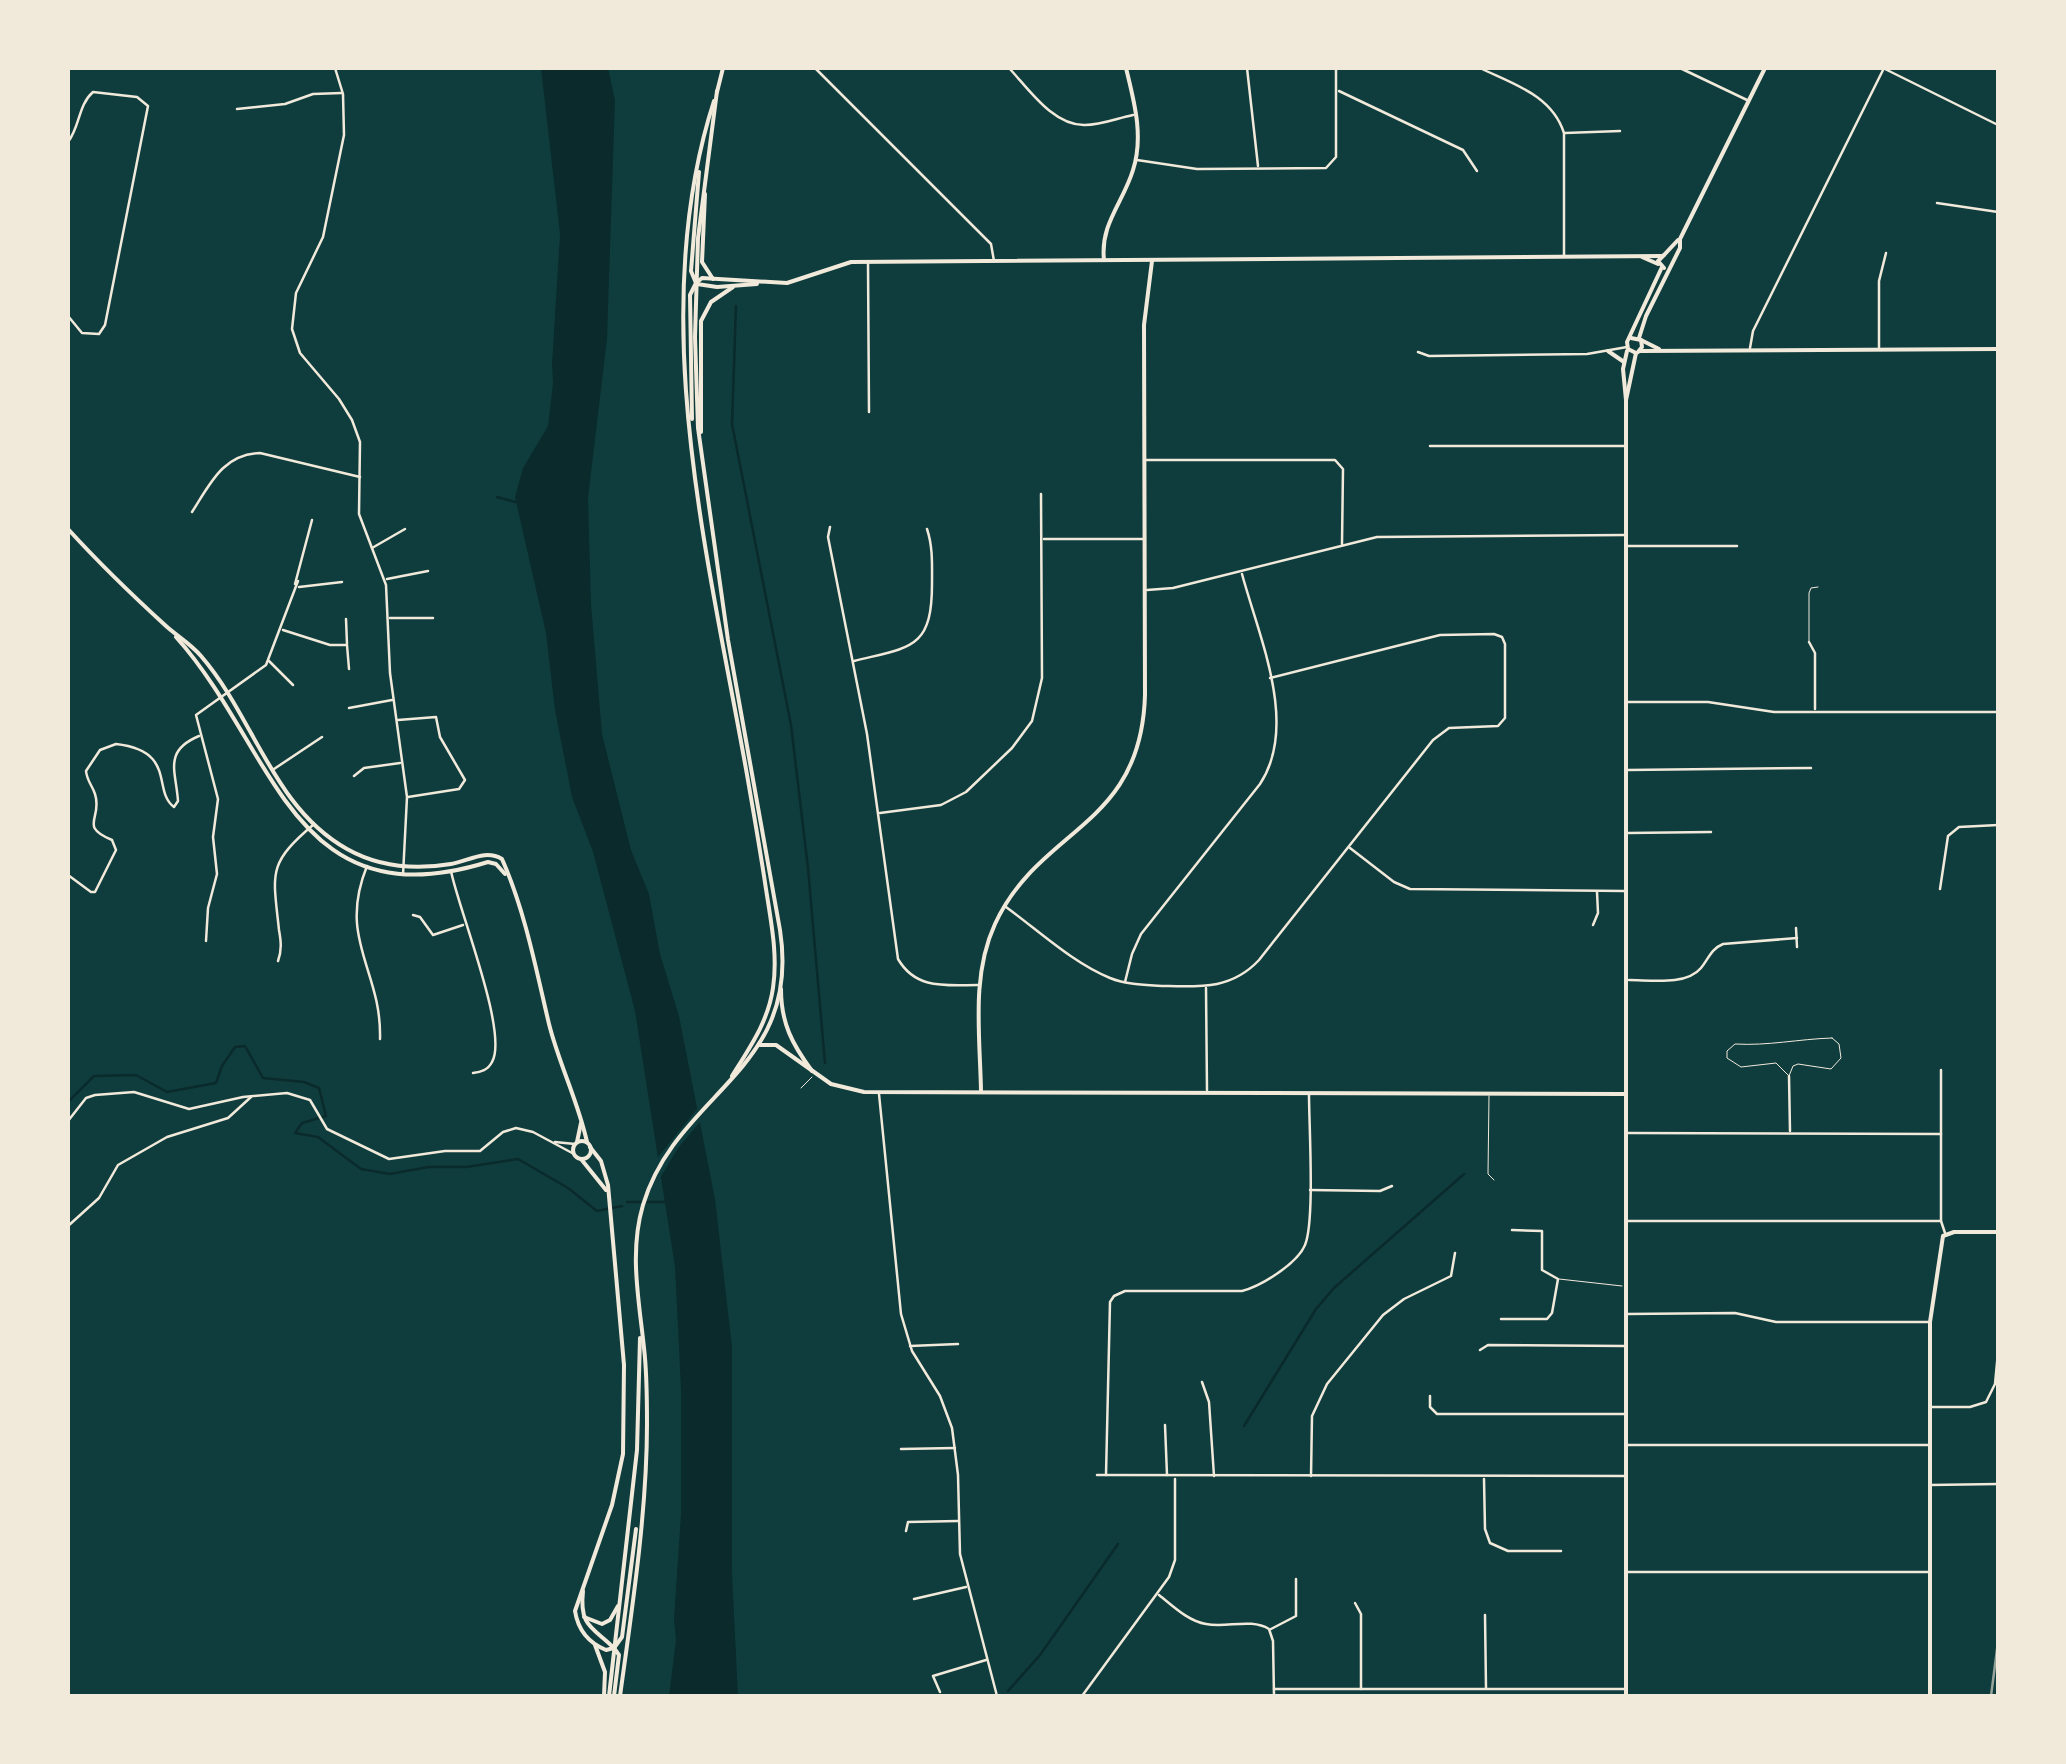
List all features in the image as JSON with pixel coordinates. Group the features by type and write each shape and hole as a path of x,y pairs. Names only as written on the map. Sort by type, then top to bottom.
{"main road":[{"path":"723,68 694,184 684,282 684,349 716,607 774,950 773,988 764,1020 728,1082"},
{"path":"1104,260 1105,229 1136,160 1136,114 1126,68"},
{"path":"696,283 733,286 800,281 840,264 868,262 1663,255 1680,239 1765,68"},
{"path":"717,91 696,283 695,364 700,436 725,623 782,946 781,989 786,1031 815,1074"},
{"path":"696,283 690,271 700,162"},
{"path":"704,189 702,262 713,278"},
{"path":"1626,1696 1624,362 1665,265 1680,248 1680,239"},
{"path":"1626,400 1645,317 1665,265 1663,255"},
{"path":"1663,255 1665,265"},
{"path":"1642,258 1665,265"},
{"path":"981,1090 980,985 986,949 1005,906 1022,883 1100,811 1132,765 1144,721 1144,306 1152,261"},
{"path":"692,429 690,295 696,283 702,278 771,283"},
{"path":"700,436 701,321 711,302 733,286"},
{"path":"1631,338 1658,348 1998,349"},
{"path":"1628,348 1650,352 1658,348"},
{"path":"1608,351 1624,362"},
{"path":"68,529 166,626 198,652 286,804 307,830 366,868 403,875 452,872 493,862 508,877"},
{"path":"223,694 313,825 342,846 369,860 404,866 450,864 492,854 502,859 538,968 559,1057 582,1121 589,1155 581,1158"},
{"path":"576,1143 588,1145 604,1167 624,1366 623,1454 612,1506 576,1604 576,1618 584,1634 606,1650 614,1648 622,1637 641,1509 647,1414 636,1258 640,1219 664,1159 760,1045 781,989"},
{"path":"760,1045 776,1045 843,1089 880,1092 1626,1094"},
{"path":"582,1121 574,1154 596,1174 608,1198"},
{"path":"1930,1696 1930,1322 1940,1270 1940,1245 1946,1234 1998,1232"},
{"path":"612,1696 614,1648 638,1450 641,1332"},
{"path":"612,1696 641,1509"},
{"path":"583,1586 584,1617 591,1630 614,1648"},
{"path":"584,1617 596,1624 606,1623 620,1601"},
{"path":"595,1645 612,1696"}],"street":[{"path":"334,68 344,94 344,135 324,238 296,293 291,317 300,353 352,420 360,442 359,514 385,579 394,700 407,797 403,875"},
{"path":"815,68 991,244 994,262"},
{"path":"1008,68 1050,110 1073,125 1136,114"},
{"path":"1247,68 1258,168"},
{"path":"1136,160 1178,168 1319,169 1333,164 1336,68"},
{"path":"1480,68 1542,100 1564,133 1564,258"},
{"path":"1491,73 1494,68"},
{"path":"1680,68 1748,101"},
{"path":"1750,348 1752,332 1884,68 1998,125"},
{"path":"1338,90 1463,150 1476,171"},
{"path":"68,142 79,126 87,96 93,92 136,97 148,106 105,325 99,334 82,333 68,316"},
{"path":"237,109 284,104 313,94 344,94"},
{"path":"1564,133 1620,131"},
{"path":"1937,203 1998,212"},
{"path":"1879,349 1879,281 1886,253"},
{"path":"868,262 869,412"},
{"path":"1418,352 1439,356 1587,354 1628,348"},
{"path":"1430,446 1626,446"},
{"path":"192,512 220,470 228,462 250,453 361,477"},
{"path":"1145,460 1335,460 1343,469 1342,546"},
{"path":"878,814 941,805 966,792 1012,748 1032,720 1042,678 1041,494"},
{"path":"296,588 296,573 312,520"},
{"path":"830,527 828,536 878,814 895,950 902,967 925,984 980,985"},
{"path":"852,661 904,648 925,631 932,612 932,562 926,529"},
{"path":"371,549 406,530"},
{"path":"1146,590 1173,588 1242,572 1377,536 1626,536"},
{"path":"1042,539 1145,539"},
{"path":"1626,546 1737,546"},
{"path":"385,579 428,571"},
{"path":"1125,982 1141,934 1267,773 1278,738 1270,678 1242,572"},
{"path":"206,941 208,908 218,874 213,837 218,807 197,712 258,672 268,660 298,582"},
{"path":"296,588 342,582"},
{"path":"388,618 433,618"},
{"path":"346,620 349,670"},
{"path":"281,630 330,645 347,645"},
{"path":"1005,906 1109,978 1206,987 1238,978 1254,967 1440,732 1455,726 1498,726 1504,721 1504,639 1494,634 1440,635 1270,678"},
{"path":"1809,642 1815,653 1815,712"},
{"path":"268,660 293,685"},
{"path":"350,708 394,700"},
{"path":"1626,702 1708,702 1774,712 1998,712"},
{"path":"397,720 436,717 440,737 465,780 459,789 407,797"},
{"path":"68,875 86,890 95,892 116,850 112,840 96,833 93,827 96,801 86,771 95,755 111,744 142,752 158,765 167,802 174,807 178,802 175,756 182,744 200,735"},
{"path":"273,770 322,737"},
{"path":"354,776 364,768 402,763"},
{"path":"1626,770 1811,768"},
{"path":"278,961 282,948 275,872 282,854 313,825"},
{"path":"1940,888 1943,848 1948,836 1959,827 1998,826"},
{"path":"1626,833 1711,832"},
{"path":"1349,847 1394,882 1410,888 1626,891"},
{"path":"369,860 357,894 354,918 378,1001 380,1040"},
{"path":"450,864 465,925 481,968 496,1040 492,1063 485,1070 472,1072"},
{"path":"1593,924 1598,913 1597,891"},
{"path":"413,916 420,917 434,935 465,925"},
{"path":"1796,928 1798,947"},
{"path":"1626,980 1688,978 1723,944 1797,938"},
{"path":"1206,987 1207,1092"},
{"path":"1941,1070 1941,1221 1946,1234"},
{"path":"1789,1076 1790,1133"},
{"path":"68,1121 86,1098 95,1094 134,1092 190,1109 252,1096 299,1094 310,1100 329,1131 389,1160 445,1151 480,1151 503,1132 516,1128 574,1154"},
{"path":"880,1092 902,1314 910,1346 944,1404 956,1448 960,1554 998,1696"},
{"path":"1106,1476 1108,1310 1114,1296 1124,1292 1242,1291 1258,1285 1303,1249 1308,1230 1309,1092"},
{"path":"68,1226 99,1198 118,1166 167,1137 228,1118 252,1096"},
{"path":"1626,1133 1941,1134"},
{"path":"554,1142 576,1143"},
{"path":"1309,1190 1380,1191 1392,1186"},
{"path":"1626,1221 1941,1221"},
{"path":"1501,1318 1547,1319 1552,1313 1558,1279 1542,1270 1542,1231 1512,1230"},
{"path":"1311,1477 1312,1416 1327,1384 1383,1315 1404,1299 1451,1276 1455,1253"},
{"path":"1626,1314 1735,1313 1776,1322 1930,1322"},
{"path":"910,1346 958,1344"},
{"path":"1480,1350 1488,1345 1626,1346"},
{"path":"1930,1408 1970,1407 1986,1402 1995,1384 1998,1352"},
{"path":"1202,1382 1209,1402 1214,1478"},
{"path":"1430,1396 1430,1407 1437,1414 1626,1414"},
{"path":"1165,1424 1166,1477"},
{"path":"1626,1445 1930,1445"},
{"path":"901,1450 956,1448"},
{"path":"1097,1476 1626,1476"},
{"path":"1082,1696 1169,1577 1175,1560 1175,1477"},
{"path":"1484,1477 1485,1529 1490,1542 1508,1551 1561,1550"},
{"path":"1930,1485 1998,1484"},
{"path":"906,1531 908,1522 958,1521"},
{"path":"1626,1572 1930,1572"},
{"path":"1269,1630 1296,1616 1296,1579"},
{"path":"914,1600 968,1586"},
{"path":"1158,1594 1192,1620 1204,1624 1257,1624 1269,1630 1273,1636 1274,1696"},
{"path":"1355,1603 1361,1614 1360,1689"},
{"path":"1485,1615 1486,1688"},
{"path":"940,1692 933,1676 986,1660"},
{"path":"1274,1688 1626,1688"}],"lane":[{"path":"1809,642 1809,593 1811,588 1818,587"},
{"path":"1827,1038 1839,1044 1841,1058 1835,1067 1798,1064 1789,1076 1776,1063 1737,1066 1727,1052 1735,1044 1753,1046 1785,1040 1827,1038"},
{"path":"801,1088 815,1074"},
{"path":"1489,1093 1488,1174 1494,1180"},
{"path":"1558,1279 1626,1286"}],"water":[{"path":"541,68 608,68 615,100 607,339 588,498 591,604 602,734 631,850 649,894 660,954 679,1016 715,1199 732,1347 732,1573 738,1696 669,1696 676,1640 681,1514 681,1389 675,1267 635,1011 593,852 572,797 555,710 546,633 515,497 523,468 548,426 553,383 560,234"}],"pier":[{"path":"702,1103 705,1116 678,1148 657,1183 655,1163"}],"waterway":[{"path":"736,306 732,424 791,725 825,1063"},
{"path":"497,497 515,502"},
{"path":"68,1102 94,1076 136,1075 167,1092 216,1083 235,1047 245,1046 263,1078 304,1082 319,1088 326,1116 302,1123 295,1133 318,1137 361,1169 390,1174 518,1159 568,1188 597,1211 622,1206"},
{"path":"1244,1426 1316,1309 1334,1288 1464,1174"},
{"path":"627,1202 666,1202"},
{"path":"1008,1691 1040,1655 1118,1544"}],"railway":[{"path":"1991,1696 1998,1642"}]}
